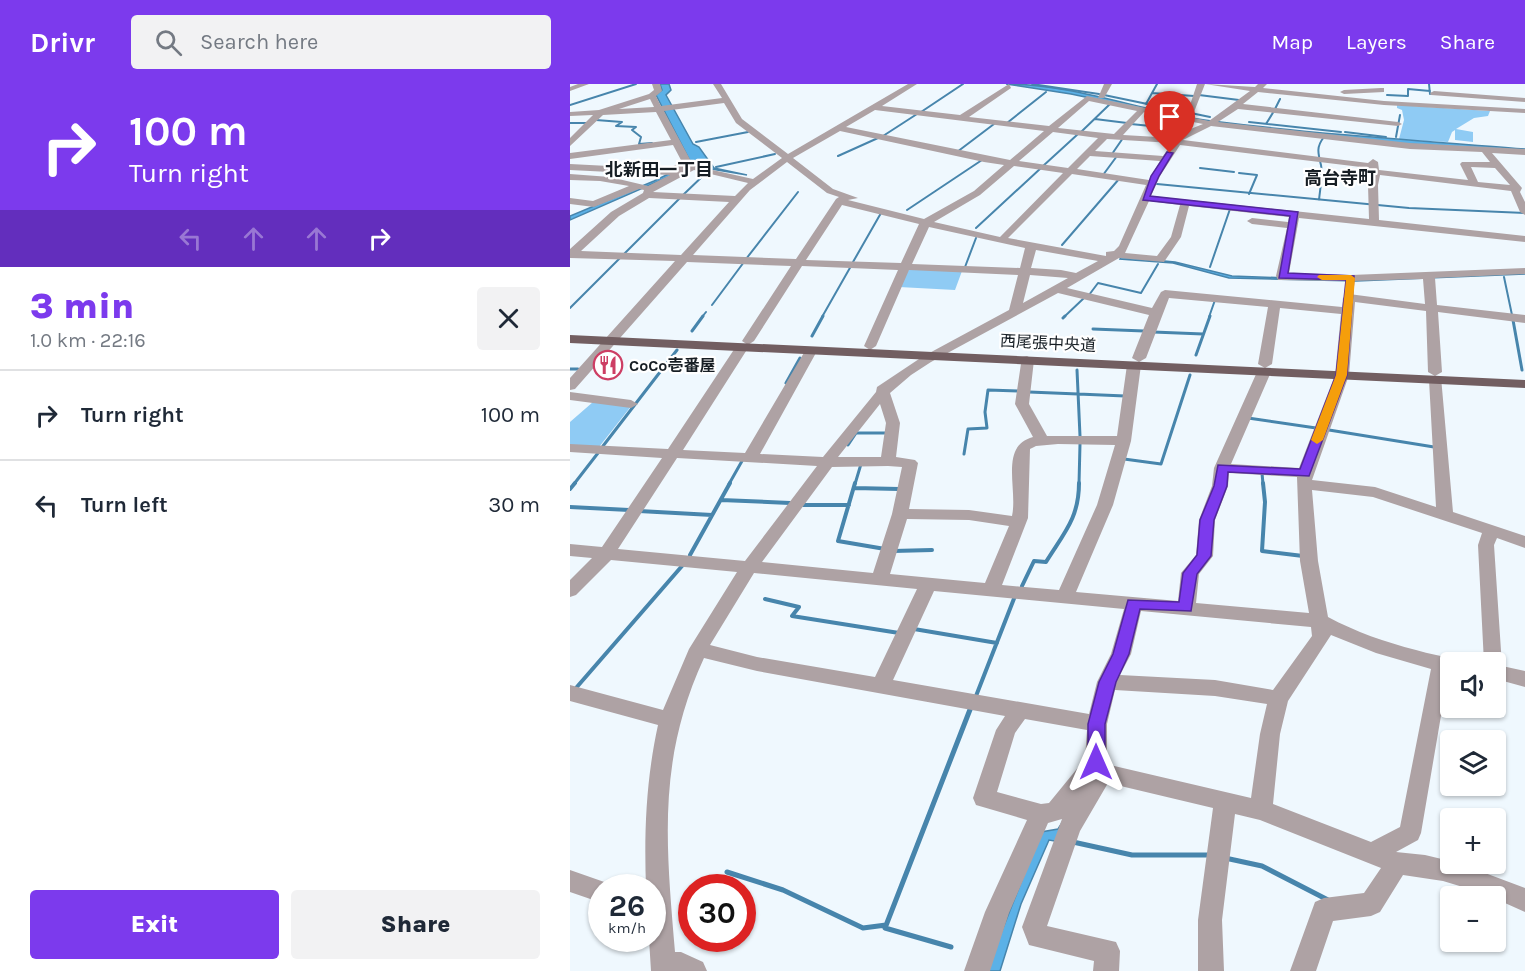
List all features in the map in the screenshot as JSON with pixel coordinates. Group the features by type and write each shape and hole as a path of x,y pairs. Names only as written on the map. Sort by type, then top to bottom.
{"main road":[{"name":"西尾張中央道","path":"570,332 614,338"},
{"name":"西尾張中央道","path":"570,339 614,338 811,351 1137,362"},
{"name":"西尾張中央道","path":"745,345 949,349 1137,362 1436,376 1525,384"},
{"name":"西尾張中央道","path":"1436,376 1525,376"}],"street":[{"path":"570,89 585,84"},
{"path":"570,143 600,114 652,96 658,90 656,84"},
{"path":"717,84 739,121 830,191 843,199 929,221 1031,246 1114,258 1160,260 1176,237 1185,203"},
{"path":"570,386 736,199 755,182 786,159 913,84"},
{"path":"1101,96 1108,84"},
{"path":"1190,112 1201,84"},
{"path":"1209,84 1324,91 1381,90"},
{"path":"1361,84 1378,86 1384,95 1384,103"},
{"path":"1433,84 1436,107"},
{"path":"962,118 1008,86"},
{"path":"656,874 655,810 660,761 669,720 682,682 711,624 750,567 882,390 930,356 949,349 1114,258 1124,247 1153,183 1181,136 1200,131 1214,123 1260,86"},
{"path":"1324,91 1355,101 1525,111"},
{"path":"1434,93 1525,100"},
{"path":"652,96 687,163 671,170"},
{"path":"870,346 929,221 977,193 1087,98 1214,123 1323,148 1374,169 1519,191"},
{"path":"570,114 660,109 726,100"},
{"path":"1344,133 1355,101"},
{"path":"1234,106 1398,124"},
{"path":"874,107 1050,130 1177,142 1323,148 1399,142 1525,152"},
{"path":"1117,136 1142,110"},
{"path":"570,124 590,124"},
{"path":"838,128 1012,163 1153,183"},
{"path":"1105,136 1005,236 1114,258"},
{"path":"570,156 676,142"},
{"path":"1374,223 1374,148 1377,142"},
{"path":"1484,149 1519,191 1525,212"},
{"path":"1089,153 1166,159"},
{"path":"1475,184 1464,164 1497,165"},
{"path":"570,167 671,170 682,173"},
{"path":"570,201 594,204 644,189 693,168 755,182"},
{"path":"570,177 604,180 644,189 736,199"},
{"path":"571,254 644,189"},
{"path":"1146,198 1251,210 1248,221 1374,223 1525,239"},
{"path":"570,591 607,553 798,263 843,199"},
{"path":"1186,608 1190,573 1204,556 1207,520 1220,486 1222,468 1264,368 1294,220"},
{"path":"1015,312 1031,246"},
{"path":"571,254 1061,273 1079,277"},
{"path":"1282,278 1350,279 1525,270"},
{"path":"1427,276 1445,515"},
{"path":"1261,810 1270,734 1278,699 1322,637 1309,561 1304,479 1342,371 1350,279"},
{"path":"1057,289 1156,313"},
{"path":"1065,596 1105,505 1124,441 1137,362 1165,294 1276,304 1431,307 1525,319"},
{"path":"750,458 811,351"},
{"path":"1028,360 1022,404 1042,440"},
{"path":"882,390 893,423 888,461"},
{"path":"570,396 631,404"},
{"path":"991,589 1021,513 1022,447 1025,444 1042,440 1124,441"},
{"path":"570,448 828,462 910,463 900,514 880,578"},
{"path":"1222,468 1304,479 1375,492 1525,542"},
{"path":"900,514 969,515 1018,522"},
{"path":"1491,531 1486,545 1493,652"},
{"path":"570,550 1319,621 1337,631 1440,662"},
{"path":"880,687 929,584"},
{"path":"1106,971 1107,951 1038,936 1034,927 1070,827 1100,768 1097,724 1107,682 1121,654 1134,604"},
{"path":"698,649 757,664 1097,724"},
{"path":"1506,674 1525,679"},
{"path":"1107,682 1197,686 1253,693 1278,699"},
{"path":"1303,971 1324,910 1371,904 1387,859 1410,832 1440,692"},
{"path":"570,693 669,720"},
{"path":"1020,711 1006,730 984,798 1041,814 1055,812 1100,768"},
{"path":"1100,768 1261,810 1387,859 1464,876 1525,900"},
{"path":"1211,971 1210,920 1225,801"},
{"path":"977,971 997,912 1041,814"},
{"path":"570,881 588,887"},
{"path":"662,952 664,968 681,965 694,971"}],"shaded area":[{"path":"660,84 669,84 671,90 666,95 693,144 699,147 714,168 747,175 693,166 570,220 570,216 691,163 656,95 662,90"},
{"path":"1006,84 1032,85 1084,93 1212,121 1525,149 1525,151 1405,144 1209,123 1071,94"},
{"path":"1397,105 1490,111 1488,116 1474,118 1456,129 1473,132 1473,142 1455,140 1455,130 1448,142 1405,140 1399,139 1404,120 1402,110 1397,108"},
{"path":"1121,257 1175,262 1232,276 1288,278 1525,272 1525,274 1356,281 1229,278 1173,263 1120,259"},
{"path":"911,269 962,271 955,290 899,287 907,271"},
{"path":"593,402 632,405 599,447 570,445 570,422"},
{"path":"1093,775 1060,842 1049,840 1021,904 1000,971 986,971 1041,832 1058,829"}],"waterway":[{"path":"570,105 636,84"},
{"path":"921,112 963,84"},
{"path":"1032,84 1099,94"},
{"path":"1152,93 1157,84"},
{"path":"1429,84 1430,91"},
{"path":"1387,95 1408,96 1408,89 1430,91"},
{"path":"1007,123 1046,92"},
{"path":"1146,104 1152,93"},
{"path":"1152,93 1194,96"},
{"path":"1104,95 1146,104"},
{"path":"1199,95 1239,100"},
{"path":"1275,109 1280,99"},
{"path":"1081,132 1110,104"},
{"path":"1146,104 1210,117"},
{"path":"1266,124 1274,111"},
{"path":"883,136 917,114"},
{"path":"1396,137 1400,115"},
{"path":"1095,119 1127,123"},
{"path":"596,120 622,122 616,126 636,127 632,130 641,137 639,144 652,143"},
{"path":"1249,122 1266,124"},
{"path":"570,123 586,123"},
{"path":"957,152 994,124"},
{"path":"1131,124 1160,127"},
{"path":"1266,124 1341,132"},
{"path":"696,142 748,132"},
{"path":"1345,132 1386,137"},
{"path":"1043,166 1078,134"},
{"path":"1319,199 1322,173 1318,150 1324,137"},
{"path":"838,156 878,138"},
{"path":"1112,154 1123,138"},
{"path":"716,167 775,154"},
{"path":"1103,175 1117,156"},
{"path":"907,210 982,160"},
{"path":"976,228 1041,168"},
{"path":"1200,168 1234,172"},
{"path":"683,195 708,171"},
{"path":"1239,173 1257,175 1250,193"},
{"path":"1062,245 1119,179"},
{"path":"1157,184 1250,193"},
{"path":"746,259 798,192"},
{"path":"1250,193 1319,199"},
{"path":"624,254 680,198"},
{"path":"1319,199 1409,208 1525,213"},
{"path":"1210,267 1230,209"},
{"path":"853,262 881,213"},
{"path":"965,267 976,238"},
{"path":"570,308 621,257"},
{"path":"712,305 744,262"},
{"path":"1089,295 1098,283 1141,293 1158,264"},
{"path":"822,317 851,266"},
{"path":"1504,277 1512,315"},
{"path":"1064,317 1084,298"},
{"path":"1209,317 1215,300"},
{"path":"702,317 706,312"},
{"path":"692,331 703,316"},
{"path":"812,336 823,316"},
{"path":"1196,355 1210,316"},
{"path":"1513,320 1522,370"},
{"path":"1093,329 1144,331"},
{"path":"1153,332 1203,334"},
{"path":"603,446 677,350"},
{"path":"786,383 800,358"},
{"path":"570,369 578,369"},
{"path":"1077,370 1078,394"},
{"path":"1124,459 1161,464 1190,375"},
{"path":"964,454 968,429 987,428 985,412 988,390 1019,391"},
{"path":"1029,392 1078,394"},
{"path":"1078,394 1125,396"},
{"path":"1078,394 1080,436"},
{"path":"1248,418 1316,428"},
{"path":"1329,430 1434,447"},
{"path":"848,445 856,433 887,433"},
{"path":"1079,484 1080,444"},
{"path":"574,484 598,453"},
{"path":"729,484 742,461"},
{"path":"855,484 861,464"},
{"path":"1262,473 1263,484"},
{"path":"570,489 575,483"},
{"path":"690,555 730,483"},
{"path":"849,505 855,483"},
{"path":"1022,586 1034,561 1046,562 1069,525 1076,506 1079,483"},
{"path":"1263,483 1265,502 1262,551 1303,556"},
{"path":"854,488 899,489"},
{"path":"721,500 790,503"},
{"path":"803,505 849,505"},
{"path":"849,505 838,541 885,549"},
{"path":"570,507 629,510"},
{"path":"639,511 712,515"},
{"path":"893,551 932,550"},
{"path":"576,688 682,566"},
{"path":"997,643 1015,596"},
{"path":"765,599 799,607 792,616 899,633"},
{"path":"914,629 997,643"},
{"path":"976,696 997,643"},
{"path":"951,947 885,928 971,707"},
{"path":"1073,842 1132,855 1211,855"},
{"path":"1225,858 1262,866 1328,900"},
{"path":"727,872 783,890 863,928 886,925"}],"slow traffic":[{"path":"1317,440 1342,375 1351,278 1322,277"}],"place":[{"name":"CoCo壱番屋","path":"608,365"}],"district":[{"name":"北新田一丁目","path":"659,170"},
{"name":"高台寺町","path":"1340,178"}],"route":[{"path":"1096,762 1097,724 1107,682 1121,654 1134,604 1186,608 1190,573 1204,556 1207,520 1220,486 1222,468 1305,473 1342,375 1351,278 1282,276 1295,214 1146,198 1155,176 1170,153"}]}
